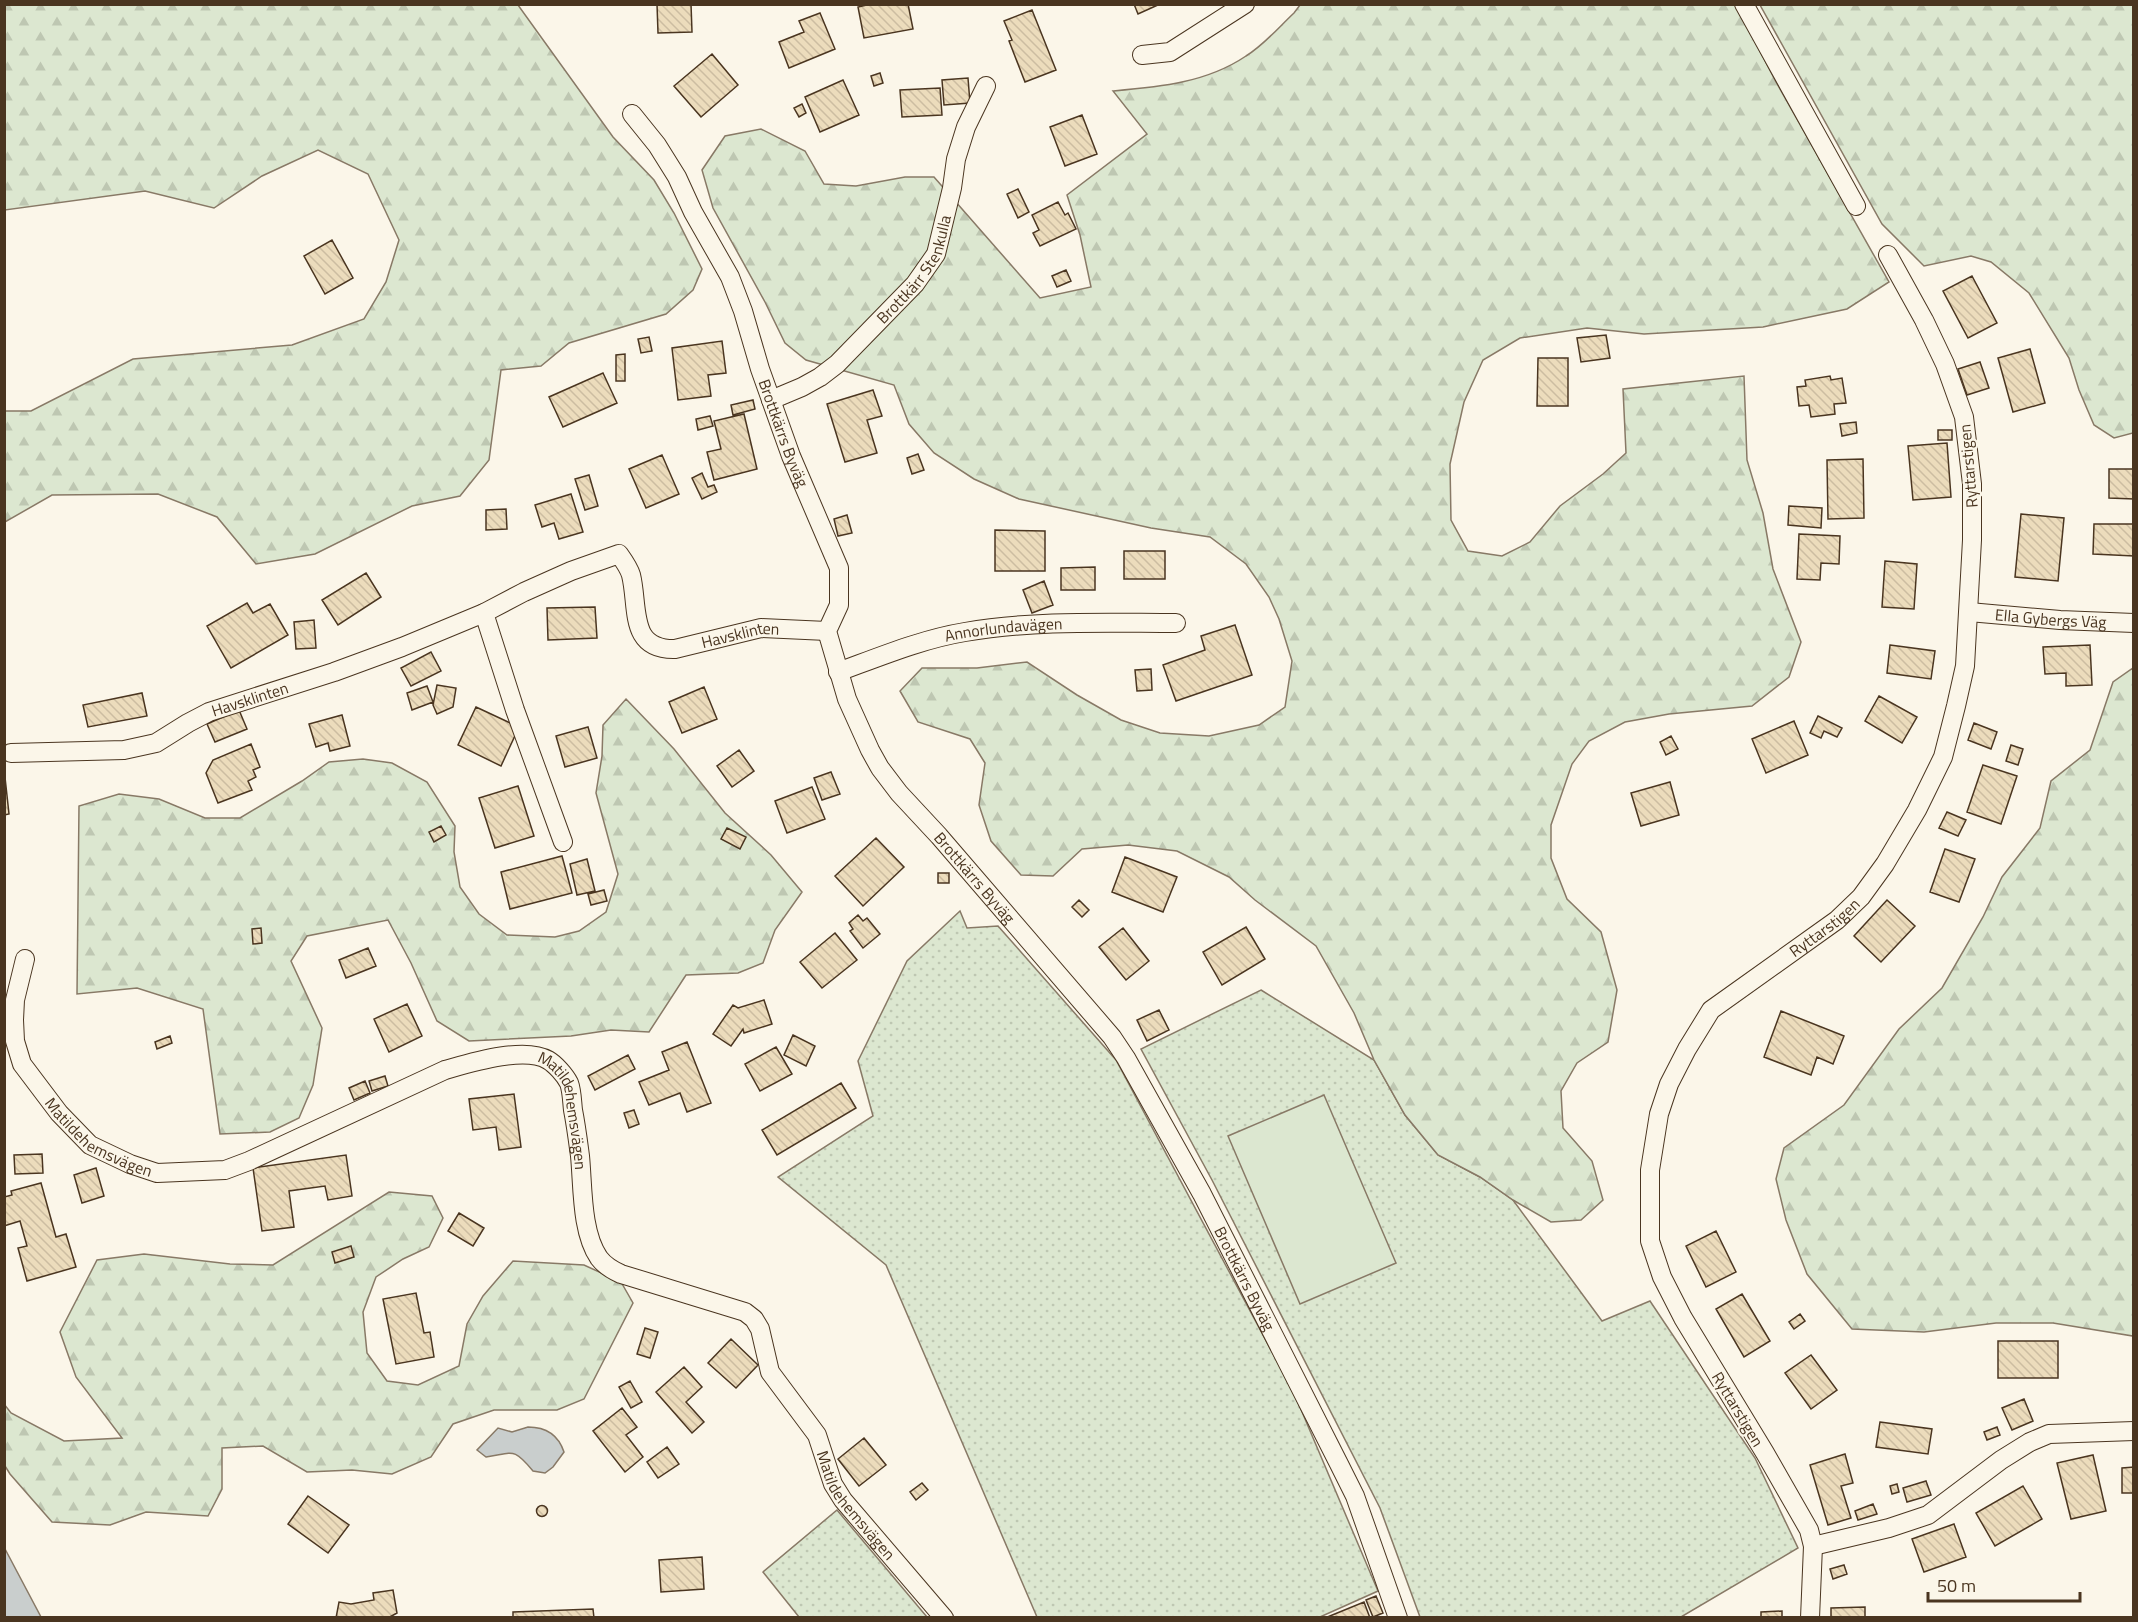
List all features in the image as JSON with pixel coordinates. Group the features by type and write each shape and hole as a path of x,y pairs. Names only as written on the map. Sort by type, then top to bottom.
{"street":[{"path":"1142,55 1170,52 1245,4"},
{"path":"1744,4 1856,206"},
{"name":"Brottkärr Stenkulla","path":"771,400 802,387 837,364 926,270 936,254 966,127 985,93 986,86"},
{"name":"Brottkärrs Byväg","path":"632,114 657,145 677,177 693,212 730,277 743,311 771,400 808,499 830,544 838,568 839,605 826,631 847,699 870,750 899,793 939,836 1112,1037 1126,1058 1207,1204 1355,1496 1398,1617"},
{"name":"Ryttarstigen","path":"1810,1617 1813,1546 1809,1530 1683,1318 1662,1277 1650,1241 1649,1205 1653,1140 1659,1114 1669,1084 1687,1049 1711,1010 1837,920 1862,897 1885,864 1917,810 1943,757 1962,684 1969,612 1972,540 1972,484 1964,417 1945,364 1888,255"},
{"name":"Havsklinten","path":"11,753 124,750 156,743 209,712 334,672 402,647 484,613 571,571 620,554 631,574 636,617 643,637 662,649 675,649 761,628 826,631"},
{"name":"Ella Gybergs Väg","path":"1969,612 2060,620 2133,623"},
{"path":"484,613 515,710 563,842"},
{"name":"Annorlundavägen","path":"838,672 926,641 963,632 1040,624 1176,623"},
{"name":"Matildehemsvägen","path":"25,960 15,1000 14,1020 15,1041 22,1064 59,1113 90,1145 130,1164 156,1173 225,1170 445,1070 474,1062 517,1055 533,1055 547,1059 569,1084 580,1156 586,1218 598,1257 608,1268 621,1274 745,1312 754,1319 760,1329 770,1372 817,1435 832,1484 843,1500 944,1617"},
{"path":"1813,1546 1888,1528 1928,1515 2001,1460 2030,1442 2049,1434 2133,1431"}],"green space":[{"path":"5,4 518,5 613,137 654,180 674,213 702,269 693,290 666,314 569,343 541,366 501,370 489,460 460,496 412,506 315,554 256,564 217,517 158,494 52,495 5,522 5,411 31,411 133,359 292,345 364,319 386,282 399,240 368,174 318,150 262,176 214,208 145,191 5,210"},
{"path":"1300,5 1736,5 1776,82 1889,282 1847,309 1763,327 1644,334 1587,328 1520,338 1483,360 1464,402 1450,464 1451,520 1468,551 1502,556 1530,542 1560,506 1603,474 1626,453 1623,389 1744,376 1747,460 1763,513 1773,569 1801,642 1789,677 1752,706 1669,714 1625,722 1589,741 1572,764 1551,825 1551,858 1567,899 1601,932 1617,990 1608,1042 1577,1063 1561,1091 1563,1128 1592,1161 1603,1200 1581,1220 1551,1222 1480,1177 1438,1155 1405,1115 1374,1060 1354,1013 1316,946 1255,900 1229,877 1177,851 1128,845 1082,849 1053,876 1021,875 991,841 979,805 985,763 970,739 918,722 900,691 922,668 977,668 1027,662 1077,695 1121,720 1160,733 1209,736 1259,725 1285,707 1292,661 1279,619 1269,597 1246,564 1210,537 1151,528 1019,499 974,479 934,453 909,424 894,385 806,360 785,343 713,208 702,170 725,136 761,129 805,151 824,184 856,186 905,177 934,177 1040,298 1091,287 1080,235 1067,195 1147,134 1113,91 1182,82 1231,65 1259,47"},
{"path":"1760,5 2133,5 2133,433 2114,438 2094,425 2079,390 2069,358 2029,293 1991,262 1971,256 1924,266 1882,224"},
{"path":"2133,668 2133,1336 2053,1323 1996,1323 1924,1332 1852,1329 1807,1274 1786,1220 1776,1179 1784,1148 1844,1105 1899,1029 1942,988 1983,917 2002,877 2040,828 2051,781 2090,750 2113,682"},
{"path":"626,699 674,749 725,813 771,855 802,892 775,930 763,963 738,973 686,975 649,1032 611,1030 571,1036 469,1041 437,1021 411,963 388,920 307,936 291,961 322,1028 313,1085 299,1118 270,1132 220,1134 203,1009 137,988 77,994 79,806 119,794 159,799 205,818 240,818 329,762 363,759 392,763 427,782 455,826 454,852 460,887 479,914 507,935 555,937 579,931 606,912 618,874 596,793 602,756 603,725"},
{"path":"960,911 967,928 998,926 1116,1060 1294,1393 1378,1591 1320,1617 1037,1617 886,1265 778,1177 873,1116 858,1061 907,961"},
{"path":"1261,990 1374,1060 1405,1115 1438,1155 1480,1177 1513,1200 1602,1321 1650,1301 1755,1458 1798,1548 1681,1617 1420,1617 1380,1508 1212,1180 1141,1049"},
{"path":"1324,1095 1396,1263 1300,1304 1228,1136"},
{"path":"389,1192 432,1196 443,1218 429,1247 403,1259 376,1277 363,1312 367,1353 387,1381 418,1385 459,1366 467,1324 483,1296 513,1261 584,1265 621,1282 633,1303 584,1399 557,1410 494,1410 453,1424 431,1457 392,1474 352,1470 307,1472 263,1446 222,1448 222,1489 208,1516 146,1512 110,1525 52,1522 10,1474 5,1466 4,1404 11,1413 64,1441 122,1438 76,1377 60,1332 97,1260 144,1254 230,1264 273,1265"},
{"path":"837,1510 927,1617 799,1617 763,1572"}],"shaded area":[{"path":"528,1427 546,1430 555,1436 564,1452 553,1467 545,1473 533,1471 521,1458 512,1453 486,1457 477,1450 498,1428 512,1432"},
{"path":"4,1547 41,1617 5,1617"}],"building":[{"path":"657,4 691,4 692,32 658,33"},
{"path":"871,4 908,4 913,29 864,38 858,7"},
{"path":"1134,4 1160,4 1138,14"},
{"path":"1032,10 1056,70 1025,82 1004,21"},
{"path":"820,13 835,49 789,68 779,42 804,32 799,21"},
{"path":"712,54 738,85 701,117 674,86"},
{"path":"880,73 883,83 874,86 871,76"},
{"path":"968,78 970,103 944,105 942,80"},
{"path":"843,80 859,115 820,132 805,97"},
{"path":"940,88 942,115 902,117 900,90"},
{"path":"802,104 806,113 799,117 794,108"},
{"path":"1082,115 1097,154 1065,166 1050,127"},
{"path":"1018,189 1029,212 1018,218 1007,194"},
{"path":"1058,202 1065,215 1068,213 1076,229 1040,246 1033,233 1039,230 1032,215"},
{"path":"332,240 353,278 325,294 304,256"},
{"path":"1066,270 1071,281 1057,287 1052,276"},
{"path":"1972,276 1997,323 1968,338 1943,291"},
{"path":"1606,335 1610,358 1581,362 1577,338"},
{"path":"649,337 652,351 641,353 638,339"},
{"path":"722,341 726,373 708,375 711,396 678,400 672,348"},
{"path":"2030,349 2045,403 2013,412 1998,358"},
{"path":"625,354 625,381 616,381 616,355"},
{"path":"1538,358 1568,358 1568,406 1537,406"},
{"path":"1980,362 1989,388 1967,395 1958,369"},
{"path":"603,373 617,403 563,427 549,397"},
{"path":"1830,376 1831,380 1842,378 1846,403 1834,404 1835,414 1811,417 1809,405 1799,406 1797,387 1806,386 1805,380"},
{"path":"873,390 882,416 867,420 877,453 845,462 827,404"},
{"path":"753,400 755,409 733,415 731,405"},
{"path":"744,414 757,469 714,480 707,452 721,449 714,421"},
{"path":"710,416 713,426 698,430 696,419"},
{"path":"1856,422 1857,433 1842,436 1840,424"},
{"path":"1938,430 1952,430 1952,440 1938,440"},
{"path":"1947,443 1951,497 1913,500 1908,446"},
{"path":"918,454 924,470 912,474 907,458"},
{"path":"662,455 679,494 646,508 629,469"},
{"path":"1863,459 1864,518 1828,519 1827,460"},
{"path":"2109,469 2134,469 2134,499 2109,498"},
{"path":"702,473 708,487 714,485 717,492 702,499 692,478"},
{"path":"589,475 598,506 585,510 575,479"},
{"path":"571,494 583,532 559,539 554,523 542,527 535,505"},
{"path":"1789,506 1822,508 1821,528 1788,525"},
{"path":"506,509 507,529 486,530 486,510"},
{"path":"2021,514 2064,518 2058,581 2015,577"},
{"path":"847,515 852,533 838,536 834,519"},
{"path":"2094,524 2134,524 2134,556 2093,554"},
{"path":"995,530 1045,531 1045,571 995,571"},
{"path":"1799,534 1840,536 1839,564 1821,563 1820,580 1797,579"},
{"path":"1124,551 1165,551 1165,579 1124,579"},
{"path":"1885,561 1917,564 1914,609 1882,607"},
{"path":"1095,567 1095,590 1061,590 1061,568"},
{"path":"366,573 381,597 338,625 322,600"},
{"path":"1044,581 1053,605 1032,613 1023,590"},
{"path":"247,603 253,613 270,604 288,635 231,668 207,626"},
{"path":"595,607 597,638 548,640 547,608"},
{"path":"314,620 316,648 296,649 294,622"},
{"path":"1235,625 1252,675 1176,701 1163,665 1205,650 1201,636"},
{"path":"1890,645 1935,651 1931,679 1887,673"},
{"path":"2090,645 2092,685 2066,686 2066,673 2045,674 2043,647"},
{"path":"431,652 441,671 411,686 401,668"},
{"path":"1151,669 1152,690 1137,691 1135,670"},
{"path":"437,685 456,688 453,707 437,714 433,705"},
{"path":"427,686 433,702 412,710 407,693"},
{"path":"704,687 717,719 682,733 669,702"},
{"path":"142,693 147,716 88,727 83,705"},
{"path":"1879,696 1917,717 1902,743 1865,721"},
{"path":"476,707 519,727 501,766 458,745"},
{"path":"239,710 247,729 215,742 207,724"},
{"path":"342,715 350,746 330,751 328,743 316,747 309,724"},
{"path":"1818,716 1842,728 1837,737 1824,731 1821,738 1810,733"},
{"path":"1794,721 1808,755 1766,773 1752,739"},
{"path":"1974,723 1997,732 1991,749 1968,740"},
{"path":"588,727 597,758 565,767 556,736"},
{"path":"1671,736 1678,749 1666,755 1660,742"},
{"path":"251,744 260,767 253,770 256,777 248,781 252,790 218,803 206,773 213,760"},
{"path":"2011,745 2023,749 2018,765 2006,761"},
{"path":"739,750 754,771 732,787 717,766"},
{"path":"1983,765 2017,776 2001,824 1967,812"},
{"path":"4,768 9,814 4,815"},
{"path":"831,772 840,794 822,800 814,778"},
{"path":"1670,782 1679,815 1641,826 1631,793"},
{"path":"518,786 534,836 495,848 479,798"},
{"path":"812,787 825,819 787,833 775,801"},
{"path":"1947,812 1966,820 1958,836 1939,828"},
{"path":"441,826 446,835 434,842 429,832"},
{"path":"727,828 746,837 740,849 721,839"},
{"path":"876,838 904,867 863,906 835,876"},
{"path":"1945,849 1975,859 1959,902 1930,892"},
{"path":"562,856 572,893 510,909 501,872"},
{"path":"1125,857 1177,877 1163,912 1112,892"},
{"path":"587,859 595,891 577,895 570,864"},
{"path":"938,873 949,873 949,883 938,883"},
{"path":"604,890 607,901 591,905 588,894"},
{"path":"1079,900 1089,910 1082,917 1072,907"},
{"path":"1887,900 1915,926 1881,962 1854,936"},
{"path":"858,915 863,921 867,918 880,934 863,948 850,931 853,929 849,923"},
{"path":"1246,927 1265,959 1222,985 1203,952"},
{"path":"261,928 262,943 253,944 252,929"},
{"path":"1123,928 1149,961 1126,980 1099,947"},
{"path":"835,933 857,960 822,988 800,962"},
{"path":"368,948 376,966 346,978 339,960"},
{"path":"764,1000 772,1024 744,1033 743,1029 731,1046 713,1034 733,1005 738,1008"},
{"path":"407,1004 422,1036 389,1052 374,1019"},
{"path":"1159,1010 1169,1030 1147,1041 1137,1020"},
{"path":"1781,1011 1844,1036 1833,1064 1817,1057 1811,1075 1764,1057"},
{"path":"793,1035 815,1046 806,1066 784,1055"},
{"path":"170,1036 172,1043 157,1049 155,1042"},
{"path":"687,1042 711,1103 687,1112 680,1093 649,1105 639,1082 669,1070 662,1052"},
{"path":"776,1047 792,1074 760,1091 745,1064"},
{"path":"628,1055 635,1069 595,1090 588,1076"},
{"path":"385,1076 388,1086 372,1091 369,1081"},
{"path":"365,1081 370,1093 354,1100 349,1088"},
{"path":"841,1083 856,1108 777,1155 762,1130"},
{"path":"514,1094 521,1147 499,1150 496,1127 473,1130 469,1099"},
{"path":"634,1110 639,1124 629,1128 624,1113"},
{"path":"42,1154 43,1173 15,1174 14,1155"},
{"path":"346,1155 352,1196 328,1200 325,1186 289,1191 294,1227 262,1231 253,1168"},
{"path":"96,1168 104,1196 82,1203 74,1175"},
{"path":"41,1183 56,1237 66,1234 76,1267 27,1281 18,1248 27,1246 20,1221 4,1226 4,1197 12,1195 11,1191"},
{"path":"459,1213 484,1228 473,1246 448,1231"},
{"path":"1716,1231 1736,1272 1706,1287 1686,1246"},
{"path":"351,1246 354,1257 335,1263 332,1252"},
{"path":"416,1293 424,1333 430,1332 434,1357 396,1364 383,1299"},
{"path":"1742,1294 1770,1341 1744,1357 1716,1309"},
{"path":"1800,1314 1805,1321 1794,1329 1789,1322"},
{"path":"645,1328 658,1332 650,1358 637,1354"},
{"path":"731,1339 758,1365 736,1388 708,1363"},
{"path":"1998,1341 2058,1341 2058,1378 1998,1378"},
{"path":"1811,1355 1837,1390 1811,1409 1785,1373"},
{"path":"684,1367 702,1387 686,1402 704,1422 692,1433 656,1392"},
{"path":"630,1381 642,1402 631,1408 619,1387"},
{"path":"2024,1399 2033,1421 2012,1430 2002,1408"},
{"path":"622,1408 637,1427 626,1435 643,1457 625,1472 593,1431"},
{"path":"1880,1422 1932,1429 1928,1454 1876,1447"},
{"path":"1997,1427 2000,1435 1987,1440 1984,1432"},
{"path":"864,1438 886,1465 859,1486 838,1459"},
{"path":"667,1447 679,1464 658,1478 647,1462"},
{"path":"1845,1454 1853,1483 1841,1486 1851,1518 1828,1525 1810,1465"},
{"path":"2093,1455 2106,1511 2071,1519 2057,1463"},
{"path":"2134,1467 2134,1493 2122,1493 2122,1468"},
{"path":"1926,1481 1931,1495 1907,1502 1903,1488"},
{"path":"922,1483 928,1490 916,1500 910,1492"},
{"path":"1897,1484 1899,1492 1892,1494 1890,1486"},
{"path":"2023,1486 2042,1519 1995,1546 1976,1513"},
{"path":"308,1496 349,1525 328,1553 288,1524"},
{"path":"1873,1504 1877,1514 1858,1520 1855,1511"},
{"path":"542,1506 546,1507 546,1515 542,1516 538,1515 537,1511 538,1507"},
{"path":"1954,1524 1966,1557 1924,1572 1912,1539"},
{"path":"702,1557 704,1589 661,1592 659,1560"},
{"path":"1844,1565 1847,1574 1833,1579 1830,1569"},
{"path":"393,1590 397,1613 388,1618 336,1618 339,1602 351,1604 374,1600 373,1593"},
{"path":"1376,1596 1383,1613 1373,1617 1366,1600"},
{"path":"1364,1602 1370,1618 1325,1618"},
{"path":"1865,1607 1865,1618 1831,1618 1831,1608"},
{"path":"593,1609 594,1618 513,1618 513,1612"},
{"path":"1782,1611 1782,1618 1761,1618 1761,1612"}]}
